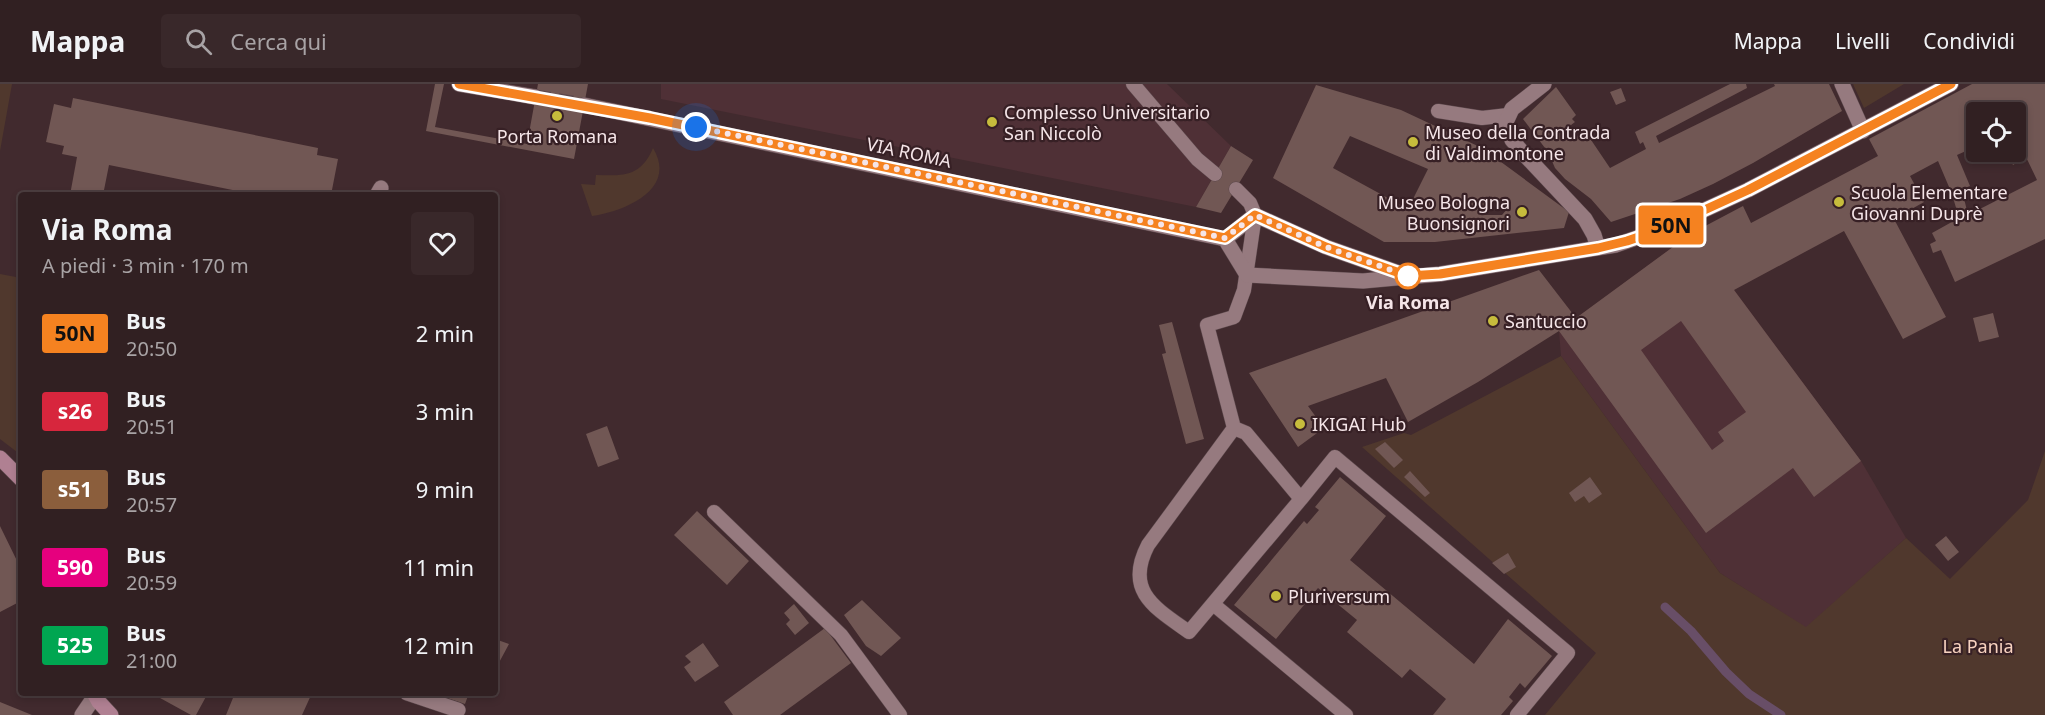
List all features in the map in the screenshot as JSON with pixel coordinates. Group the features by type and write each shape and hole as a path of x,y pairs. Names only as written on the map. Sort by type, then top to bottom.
{"main road":[{"path":"0,458 18,476"},
{"path":"97,696 111,715"}],"street":[{"path":"459,84 535,97"},
{"path":"1544,84 1516,104 1508,115 1506,126 1512,140 1585,219 1598,248"},
{"path":"1842,84 1863,131"},
{"path":"1408,276 1326,247 1255,215 1225,238 1247,275 1363,281 1440,274 1598,248 1649,234 1695,215 1748,190 1951,84"},
{"name":"VIA ROMA","path":"584,105 1225,238"},
{"path":"82,715 94,696"},
{"path":"416,696 458,710"}],"lane":[{"path":"1132,84 1197,159 1215,174"},
{"path":"1438,111 1471,118 1508,115"},
{"path":"1234,428 1207,326 1234,317 1242,299 1255,215 1250,203 1236,189"},
{"path":"1234,428 1246,433 1301,499"},
{"path":"1234,428 1148,545 1138,570 1148,601 1189,632 1335,457 1568,653 1516,715"},
{"path":"714,512 842,635 900,715"},
{"path":"1213,604 1346,715"}],"shaded area":[{"name":"Complesso Universitario San Niccolò","path":"661,84 1167,84 1231,146 1196,207 661,99"},
{"path":"1692,233 1861,461 1906,538 1806,628 1720,573 1561,356 1559,331"}],"green space":[{"path":"0,84 12,84 0,151"},
{"path":"1853,84 1904,84 1864,108"},
{"path":"653,148 659,162 659,175 653,186 644,196 632,203 592,216 581,184 595,185 596,175 623,175 637,170 643,165"},
{"path":"0,274 18,277 18,453 0,439"},
{"name":"La Pania","path":"1561,356 1720,573 1806,627 1906,538 1950,579 2028,500 2045,451 2045,715 1545,715 1596,653 1362,447 1404,433 1411,435"}],"building":[{"name":"Porta Romana","path":"435,84 444,84 435,127 527,144 538,84 588,84 574,159 426,131"},
{"path":"1730,84 1746,84 1747,88 1656,136 1659,143 1775,86 1774,84 1829,84 1842,111 1713,184 1680,199 1611,222 1591,199 1565,179 1555,168 1548,152 1523,119 1556,87 1576,115 1572,119 1575,122 1563,131 1569,141 1585,131 1610,168 1646,149 1643,142 1640,144 1635,132"},
{"path":"1972,84 2045,84 2045,239 1955,282 1941,250 1933,253 1930,244 1936,241 1932,233 1959,218 1938,161 1910,176 1924,202 1894,219 1946,317 1903,339 1844,231 1734,290 1861,461 1814,497 1793,468 1706,533 1559,331 1478,382 1408,422 1386,378 1308,406 1324,428 1298,447 1249,373 1539,270 1576,318 1692,233 1743,206 1751,223 1878,156 1869,139","holes":["1966,102 2026,102 2026,157 2037,180 1968,215 1962,190 1970,186 1957,155 1966,151","1681,321 1746,412 1718,432 1724,441 1712,450 1641,350"]},
{"path":"1316,85 1401,110 1482,148 1569,212 1564,228 1435,242 1384,242 1273,178","holes":["1350,136 1428,169 1408,209 1333,168","1489,196 1507,209 1502,215 1483,215 1481,211"]},
{"path":"1621,88 1626,101 1616,105 1610,92"},
{"path":"73,98 318,148 317,155 338,159 332,192 242,192 109,165 104,192 71,192 77,157 62,154 64,146 46,142 54,104 71,108"},
{"path":"1231,146 1253,160 1221,213 1196,207"},
{"path":"1993,313 1999,337 1979,342 1973,318"},
{"path":"1172,322 1204,439 1186,444 1162,354 1166,353 1159,325"},
{"path":"607,426 619,459 598,467 586,434"},
{"path":"1385,442 1403,460 1394,468 1375,449"},
{"path":"1410,471 1430,493 1425,497 1404,477"},
{"name":"Pluriversum","path":"1340,477 1386,516 1350,560 1474,664 1508,619 1552,656 1525,688 1520,683 1509,697 1513,701 1501,715 1433,715 1446,699 1410,669 1402,678 1347,632 1357,620 1318,588 1276,639 1234,605 1304,521 1307,524 1319,510 1315,507"},
{"path":"1590,477 1602,494 1589,503 1584,496 1575,502 1569,493"},
{"path":"697,511 749,561 727,585 674,535"},
{"path":"0,526 18,563 18,603 0,612"},
{"path":"1946,536 1959,552 1948,561 1935,545"},
{"path":"1508,553 1516,567 1504,574 1492,563"},
{"path":"862,600 901,638 881,656 866,646 844,615"},
{"path":"794,604 809,623 795,635 786,624 790,620 784,613"},
{"path":"825,628 851,663 780,715 733,715 724,702"},
{"path":"498,640 509,644 498,664"},
{"path":"703,643 719,666 695,682 684,667 691,662 685,656"},
{"path":"156,696 206,696 196,715 191,715"},
{"path":"234,696 311,696 302,715 226,715"},
{"path":"441,696 468,696 465,704"},
{"path":"0,702 32,715 0,715"}],"waterway":[{"path":"1665,607 1691,631 1726,672 1749,694 1781,715"}],"tunnel":[{"path":"535,97 584,105"}],"bus line":[{"name":"50N","path":"459,84 650,118 1225,238 1255,215 1326,247 1408,276 1440,274 1616,245 1649,234 1748,190 1951,84"}],"place":[{"name":"Porta Romana","path":"557,116"},
{"name":"Complesso Universitario San Niccolò","path":"992,122"},
{"name":"Museo della Contrada di Valdimontone","path":"1413,142"},
{"name":"Scuola Elementare Giovanni Duprè","path":"1839,202"},
{"name":"Museo Bologna Buonsignori","path":"1522,212"},
{"name":"Via Roma","path":"1408,276"},
{"name":"Santuccio","path":"1493,321"},
{"name":"IKIGAI Hub","path":"1300,424"},
{"name":"Pluriversum","path":"1276,596"}],"route":[{"path":"696,127 1225,238 1255,215 1326,247 1408,276"}]}
